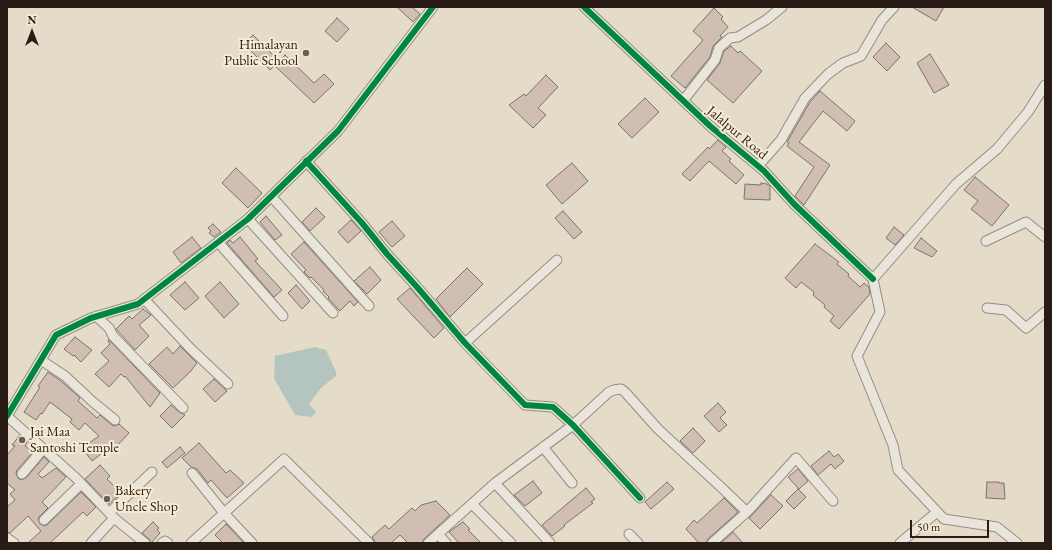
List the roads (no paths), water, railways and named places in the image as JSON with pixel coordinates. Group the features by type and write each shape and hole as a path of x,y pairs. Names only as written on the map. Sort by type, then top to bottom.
{"street":[{"path":"145,543 112,516 81,484 7,416 56,335 96,316 138,304 248,219 338,131 433,7"},
{"name":"Jalalpur Road","path":"584,7 710,126 758,166 794,204 873,279"},
{"path":"686,97 715,60 718,48 730,38 738,37 766,20 782,7"},
{"path":"758,166 781,140 805,98 828,74 843,63 861,56 882,20 894,7"},
{"path":"1017,543 998,527 944,519 898,470 893,445 858,356 880,312 873,279 956,184 997,149 1028,112 1045,85"},
{"path":"306,161 362,223 387,254 465,343 525,405 553,407 573,425 640,498"},
{"path":"270,196 369,306"},
{"path":"248,219 333,313"},
{"path":"986,242 1026,222 1045,237"},
{"path":"218,242 282,316"},
{"path":"465,343 557,260"},
{"path":"144,299 190,348 228,384"},
{"path":"987,308 1006,310 1026,328 1045,312"},
{"path":"96,316 109,328 113,336 184,408"},
{"path":"41,360 65,376 115,420"},
{"path":"428,543 495,483 573,425 609,392 621,389 658,430 747,512"},
{"path":"543,447 572,483"},
{"path":"22,474 44,449"},
{"path":"712,543 747,512 796,458 833,501"},
{"path":"191,543 284,459 369,543"},
{"path":"91,543 112,516 152,472"},
{"path":"192,473 224,513 252,543"},
{"path":"495,483 550,543"},
{"path":"44,520 81,484"},
{"path":"472,504 511,543"},
{"path":"900,543 937,512"},
{"path":"438,534 446,543"},
{"path":"629,534 638,543"},
{"path":"7,538 14,543"},
{"path":"162,543 165,541 168,543"}],"place":[{"name":"Himalayan Public School","path":"306,53"},
{"name":"Jai Maa Santoshi Temple","path":"22,440"},
{"name":"Bakery Uncle Shop","path":"107,499"}]}
